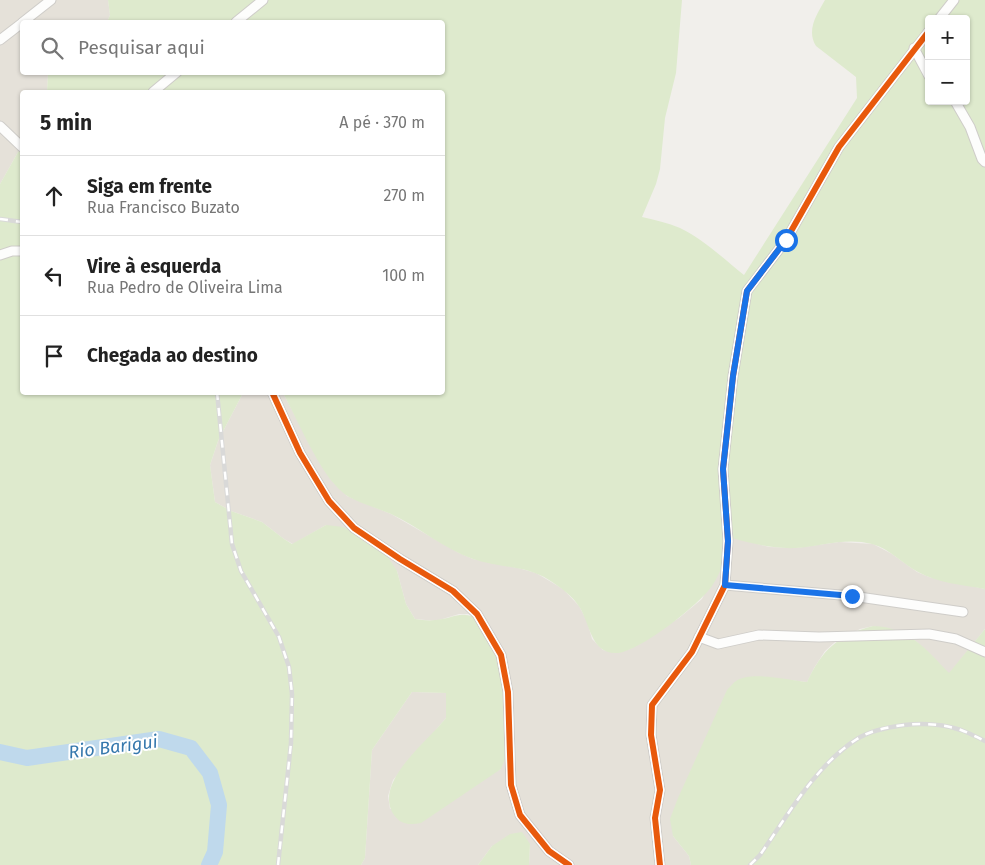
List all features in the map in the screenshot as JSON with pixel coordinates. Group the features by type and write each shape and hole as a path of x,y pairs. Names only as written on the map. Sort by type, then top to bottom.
{"street":[{"path":"27,20 51,0"},
{"path":"238,20 263,0"},
{"path":"942,15 954,0"},
{"path":"0,40 20,25"},
{"path":"660,865 656,818 660,790 651,735 652,705 692,652 725,585 728,541 723,469 733,376 747,291 786,240 839,147 925,36"},
{"path":"914,48 925,69"},
{"path":"155,90 173,75"},
{"path":"958,105 966,117 982,159 985,162"},
{"path":"0,126 20,145"},
{"path":"0,254 20,251"},
{"path":"273,395 300,452 329,501 354,528 453,591 477,614 501,656 508,692 511,785 520,815 549,851 570,865"},
{"path":"725,585 852,596 963,612"},
{"path":"700,637 718,644 758,635 819,637 929,634 956,639 985,652"}],"shaded area":[{"path":"0,0 108,0 110,15 108,20 20,20 20,75 48,75 47,90 20,90 20,149 0,184"},
{"path":"242,395 284,395 322,466 347,496 391,514 459,553 473,559 536,573 563,589 579,606 587,621 592,639 603,650 617,653 630,649 679,618 702,599 732,537 769,547 796,548 839,542 873,544 892,554 917,572 929,577 985,589 985,629 949,674 912,638 873,626 860,629 835,642 825,651 807,682 760,677 673,836 689,856 691,865 529,865 530,844 492,846 478,865 361,865 365,858 372,750 412,692 446,693 446,718 393,780 388,796 390,809 489,775 501,769 480,619 468,614 459,614 436,621 415,619 406,604 397,571 326,525 293,544 262,522 231,511 215,502 210,465 218,441"}],"green space":[{"path":"108,0 682,0 676,73 665,118 660,169 656,184 642,217 680,228 689,233 744,275 857,98 856,77 816,46 813,40 812,28 825,0 985,0 985,589 926,576 912,569 885,549 863,542 853,541 796,548 780,548 732,538 712,586 695,604 654,636 628,650 618,653 602,649 593,637 580,608 574,600 549,580 522,569 483,562 462,555 401,519 346,495 323,469 284,395 445,395 445,90 47,90 48,75 445,75 445,20 108,20 110,15"},
{"path":"20,149 20,395 242,395 218,441 210,465 215,502 231,511 262,522 292,544 326,525 343,527 371,541 386,554 397,571 406,604 415,619 433,620 466,615 480,619 509,680 506,756 501,769 421,823 409,824 400,821 394,815 389,803 390,790 396,776 416,750 446,718 446,693 412,692 372,750 365,858 361,865 0,865 0,184"},
{"path":"873,626 886,627 907,635 924,648 949,673 985,629 985,865 691,865 689,856 673,836 670,819 727,690 736,681 743,678 760,676 807,682 819,661 832,645 850,634"},
{"path":"522,832 530,844 529,865 478,865 492,846 510,834"}],"waterway":[{"name":"Rio Barigui","path":"0,752 27,758 159,739 191,748 210,773 219,805 215,852 209,865"}],"railway":[{"path":"0,219 20,222"},
{"path":"217,395 232,544 241,571 279,637 289,667 292,694 291,743 278,865"},
{"path":"750,865 760,855 815,777 842,750 862,736 892,727 926,724 954,728 985,741"}],"cycle path":[{"path":"660,865 655,818 660,790 651,735 652,705 692,652 725,585 728,541 723,469 733,376 747,291 786,240 839,147 925,36"},
{"path":"273,395 300,453 329,501 354,528 453,591 477,614 501,655 508,692 511,785 520,815 549,851 569,865"}],"route":[{"path":"786,240 747,291 733,376 723,469 728,541 725,585 852,596"}]}
